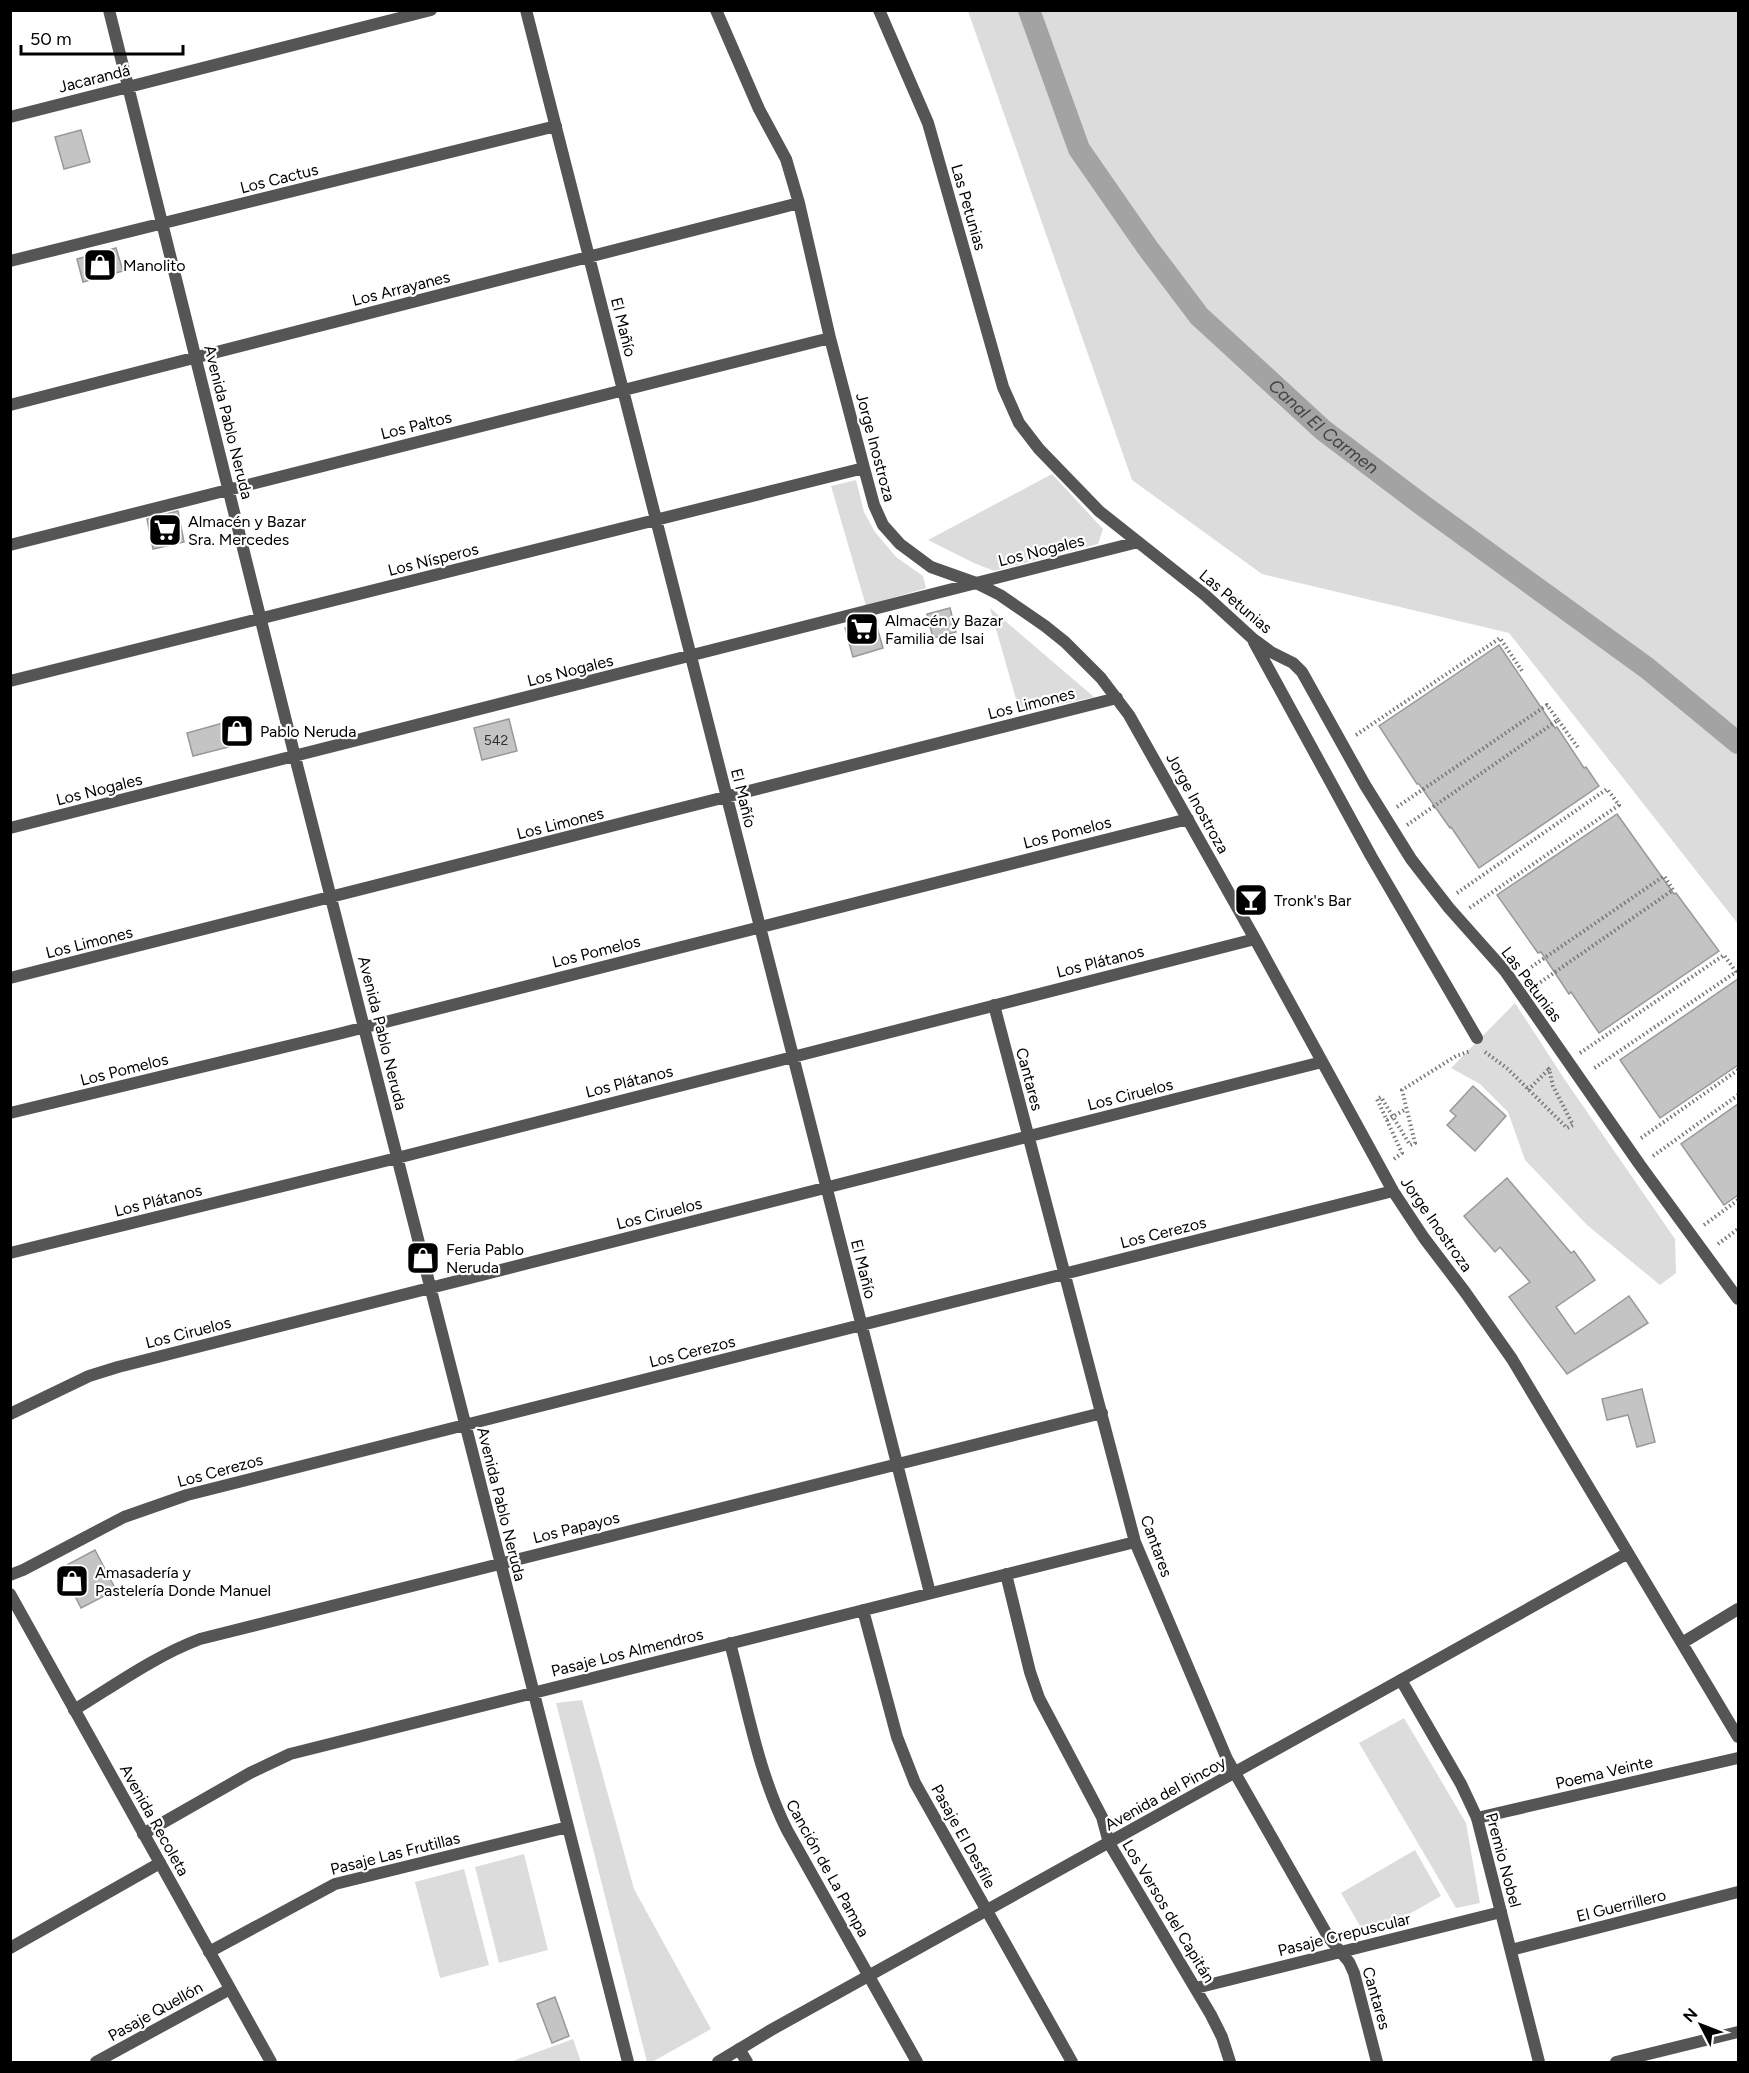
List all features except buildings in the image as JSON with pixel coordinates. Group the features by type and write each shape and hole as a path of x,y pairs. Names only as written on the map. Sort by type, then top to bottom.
{"street":[{"name":"Avenida Pablo Neruda","path":"109,10 295,757 628,2062"},
{"name":"Jacarandá","path":"10,117 431,10"},
{"name":"El Mañío","path":"526,10 930,1593"},
{"name":"Jorge Inostroza","path":"716,10 759,110 786,159 799,203 830,338 878,514 890,534 931,567 976,583 1016,605 1045,626 1083,660 1117,699 1143,737 1393,1191 1418,1230 1512,1359 1738,1737"},
{"name":"Las Petunias","path":"879,10 928,123 1010,405 1019,423 1039,449 1099,511 1205,595 1252,638 1271,652 1293,663 1302,672 1383,816 1411,859 1444,902 1511,980 1738,1299"},
{"name":"Los Cactus","path":"10,261 556,126"},
{"name":"Los Arrayanes","path":"10,405 799,203"},
{"name":"Los Paltos","path":"10,544 830,338"},
{"name":"Los Nísperos","path":"10,681 864,468"},
{"name":"Los Nogales","path":"10,828 1138,542"},
{"path":"1252,638 1476,1043"},
{"name":"Los Limones","path":"10,978 1117,699"},
{"name":"Los Pomelos","path":"10,1113 364,1027 1188,819"},
{"name":"Los Plátanos","path":"10,1253 397,1158 1255,939"},
{"name":"Cantares","path":"994,1005 1135,1542 1227,1759 1329,1938 1354,1973 1377,2062"},
{"name":"Los Ciruelos","path":"10,1414 89,1376 117,1367 1322,1062"},
{"name":"Los Cerezos","path":"10,1575 124,1517 166,1501 1393,1191"},
{"name":"Los Papayos","path":"74,1710 177,1647 200,1639 1102,1413"},
{"name":"Pasaje Los Almendros","path":"143,1834 259,1768 290,1754 1135,1542"},
{"name":"Avenida del Pincoy","path":"718,2062 771,2030 1628,1553"},
{"name":"Los Versos del Capitán","path":"1006,1574 1030,1672 1039,1698 1102,1817 1109,1843 1217,2026 1230,2062"},
{"name":"Avenida Recoleta","path":"10,1594 271,2062"},
{"path":"1682,1643 1738,1609"},
{"name":"Pasaje El Desfile","path":"863,1610 904,1760 1072,2062"},
{"name":"Canción de La Pampa","path":"730,1643 774,1805 917,2062"},
{"name":"Premio Nobel","path":"1401,1680 1478,1818 1539,2062"},
{"name":"Poema Veinte","path":"1478,1818 1738,1758"},
{"name":"Pasaje Las Frutillas","path":"209,1952 334,1884 568,1827"},
{"path":"10,1948 160,1863"},
{"name":"El Guerrillero","path":"1511,1950 1738,1892"},
{"name":"Pasaje Crepuscular","path":"1196,1988 1501,1912"},
{"name":"Pasaje Quellón","path":"96,2062 230,1989"},
{"path":"1616,2062 1738,2032"},
{"path":"739,2049 747,2062"}],"path":[{"path":"1342,744 1500,638 1522,670"},
{"path":"1383,816 1547,705 1579,749"},
{"path":"1394,834 1558,720"},
{"path":"1444,902 1607,789 1619,805 1456,916"},
{"path":"1511,980 1664,876 1673,890 1522,995"},
{"path":"1528,1090 1549,1069 1724,955 1736,972 1580,1078"},
{"path":"1382,1169 1402,1153 1377,1099 1381,1097 1410,1145 1415,1143 1402,1090 1476,1043"},
{"path":"1483,1051 1508,1069 1567,1128 1573,1125 1553,1086 1549,1069"},
{"path":"1628,1147 1738,1070"},
{"path":"1641,1165 1738,1095"},
{"path":"1387,1120 1406,1109"},
{"path":"1691,1234 1738,1200"},
{"path":"1705,1254 1738,1228"}],"shaded area":[{"path":"968,11 1738,11 1738,924 1509,633 1262,574 1132,480"},
{"path":"1052,474 1103,529 1098,544 994,571 928,540"},
{"path":"856,480 864,512 875,532 896,557 923,576 926,588 866,606 831,486"},
{"path":"990,608 1094,697 1020,713"},
{"path":"1515,1003 1565,1080 1675,1239 1676,1273 1660,1285 1587,1225 1525,1160 1508,1112 1480,1084 1451,1068"},
{"path":"582,1700 634,1889 711,2029 652,2062 647,2062 556,1703"},
{"path":"1404,1718 1466,1823 1480,1903 1456,1908 1359,1743"},
{"path":"1415,1850 1441,1896 1367,1938 1341,1893"},
{"path":"524,1854 548,1950 499,1963 475,1867"},
{"path":"464,1869 489,1965 440,1978 415,1882"},
{"path":"573,2039 581,2062 510,2062"}],"waterway":[{"name":"Canal El Carmen","path":"1029,10 1079,149 1147,247 1199,316 1323,430 1647,668 1738,743"}],"place":[{"name":"Manolito","path":"100,265"},
{"name":"Almacén y Bazar Sra. Mercedes","path":"165,530"},
{"name":"Almacén y Bazar Familia de Isai","path":"862,629"},
{"name":"Pablo Neruda","path":"237,731"},
{"name":"Tronk's Bar","path":"1251,900"},
{"name":"Feria Pablo Neruda","path":"423,1258"},
{"name":"Amasadería y Pastelería Donde Manuel","path":"72,1581"}]}
